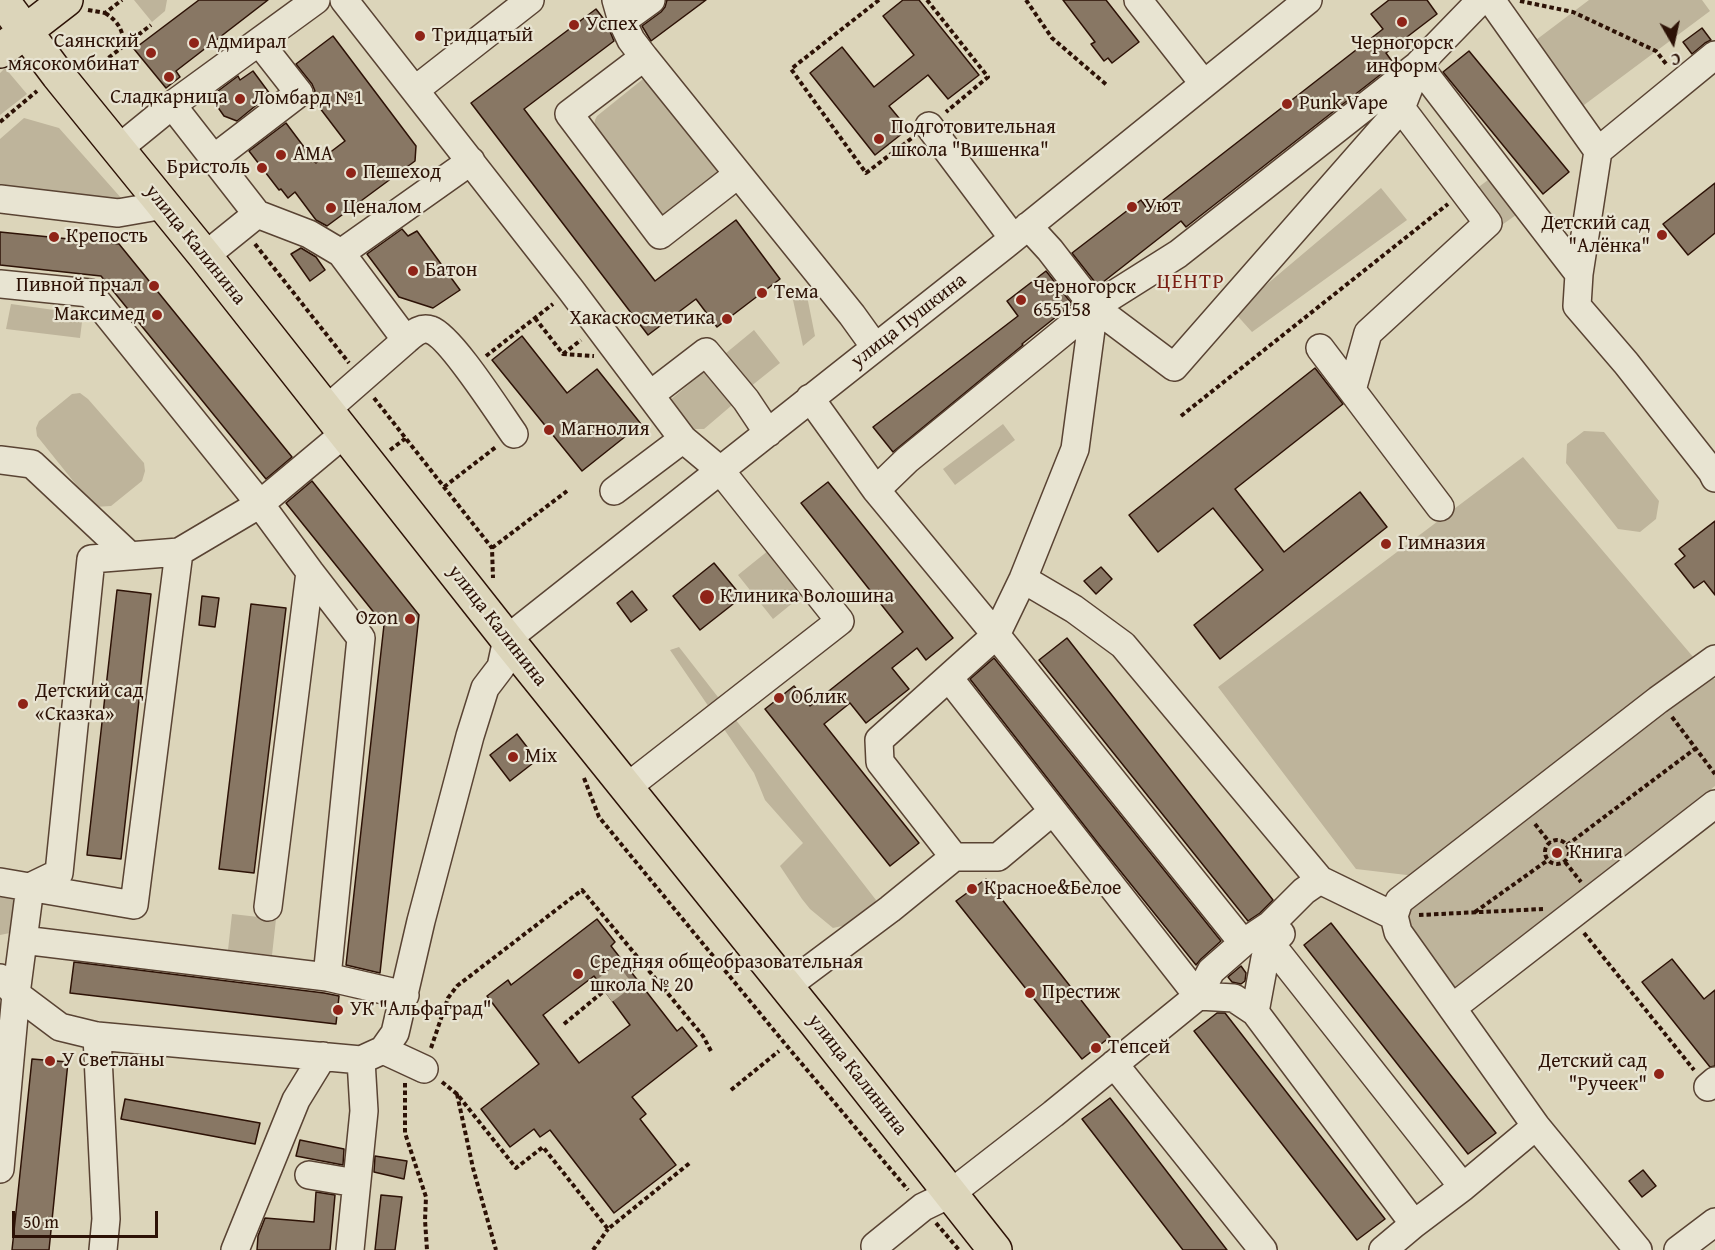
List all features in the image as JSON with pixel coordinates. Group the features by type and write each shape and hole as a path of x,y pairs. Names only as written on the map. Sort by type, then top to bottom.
{"main road":[{"name":"улица Калинина","path":"2,0 507,639 786,986 936,1200 994,1250"},
{"path":"0,51 25,31 77,5"}],"street":[{"path":"118,149 172,105 316,0"},
{"path":"344,0 571,290 683,439 720,470 840,621 626,788"},
{"path":"415,90 530,0"},
{"path":"651,0 619,6 631,40 852,315 875,348"},
{"path":"1138,0 1204,84"},
{"name":"улица Пушкина","path":"507,639 1021,232 1308,0"},
{"path":"876,490 907,460 1094,307 1178,254 1418,65 1481,0"},
{"path":"1491,0 1598,151"},
{"path":"213,159 299,93 259,42"},
{"path":"1714,473 1626,363 1576,306 1598,151 1715,55"},
{"path":"644,57 569,114 660,235 737,174"},
{"path":"929,126 1021,232 1050,250 1094,307 1174,367 1401,108 1418,65"},
{"path":"1418,65 1579,274"},
{"path":"172,105 213,159 249,220 309,234 341,253 406,339"},
{"path":"1352,390 1368,333 1488,223 1401,108"},
{"path":"341,253 471,161"},
{"path":"0,199 118,213 164,205"},
{"path":"205,256 249,220"},
{"path":"0,284 90,293 260,504 310,573 362,638 327,977"},
{"path":"954,857 880,762 879,740 996,635 1023,579 1075,449 1094,307"},
{"path":"30,887 59,873 91,559 178,552 260,504 335,422 361,379 419,330 431,330 446,341 514,434"},
{"path":"1320,348 1440,507"},
{"path":"650,395 706,352 746,400 768,433"},
{"path":"810,398 876,490 996,635 1243,943"},
{"path":"614,491 683,439"},
{"path":"0,460 32,464 130,556"},
{"path":"0,882 134,905 178,552"},
{"path":"267,907 310,573"},
{"path":"1023,579 1074,609 1124,645 1327,884 1394,916"},
{"path":"350,1250 364,1111 393,1060 395,1034 421,921 470,736 485,688 501,667 507,639"},
{"path":"1638,1250 1536,1126 1398,932 1394,916 1399,901 1658,700 1715,659"},
{"path":"949,678 1198,996 1234,998 1255,1012 1414,1224"},
{"path":"1452,1008 1715,804"},
{"path":"786,986 890,909 954,857 998,856 1053,811"},
{"path":"1255,1012 1270,943 1327,884"},
{"path":"875,1246 1114,1064 1198,996 1211,971 1243,943 1270,925 1304,891 1327,884"},
{"path":"0,1169 8,986 23,940 30,887"},
{"path":"23,940 327,977 405,995"},
{"path":"1270,943 1463,1187"},
{"path":"8,986 60,1027 97,1036 393,1060"},
{"path":"97,1036 106,1219 103,1250"},
{"path":"236,1250 296,1100 324,1056"},
{"path":"1114,1064 1263,1250"},
{"path":"1383,1250 1536,1126"},
{"path":"309,1175 356,1183"},
{"path":"1678,1250 1715,1222"}],"path":[{"path":"105,13 122,0"},
{"path":"879,0 791,69 866,173 929,126 988,77 927,0"},
{"path":"1026,0 1052,38 1108,86"},
{"path":"1516,0 1574,12 1656,51 1681,82"},
{"path":"77,5 105,13 114,19 124,37 124,46"},
{"path":"72,63 103,62 151,25"},
{"path":"0,122 37,91"},
{"path":"1181,416 1465,191"},
{"path":"249,220 361,379"},
{"path":"469,370 571,290"},
{"path":"535,318 563,354 622,358"},
{"path":"381,408 492,548 493,584"},
{"path":"444,487 480,460"},
{"path":"492,548 567,491"},
{"path":"1658,700 1715,774"},
{"path":"1567,845 1695,748"},
{"path":"581,769 599,817 786,1045 936,1200 959,1250"},
{"path":"1561,841 1567,845 1569,856 1565,862 1558,864 1548,860 1545,853 1550,843 1561,841"},
{"path":"1474,913 1548,860"},
{"path":"393,1060 457,986 582,890 703,1036 712,1053"},
{"path":"1394,916 1576,912 1711,1084"},
{"path":"631,971 643,962"},
{"path":"564,1024 604,991"},
{"path":"731,1090 779,1051"},
{"path":"393,1060 457,1094 516,1168 543,1147 608,1229"},
{"path":"393,1060 405,1133 426,1197 427,1250"},
{"path":"457,1094 473,1168 496,1250"},
{"path":"593,1250 608,1229 691,1162"}],"shaded area":[{"path":"134,0 167,0 165,11 152,22"},
{"path":"1589,0 1702,0 1710,11 1580,108 1532,43"},
{"path":"5,68 27,94 0,115 0,73"},
{"path":"649,78 720,171 663,216 657,214 594,127 597,116 643,79"},
{"path":"24,118 59,128 122,199 0,186 0,139"},
{"path":"1488,180 1516,215 1499,227 1472,192"},
{"path":"1381,188 1407,220 1252,332 1234,312"},
{"path":"806,291 815,336 803,346 793,300"},
{"path":"11,304 83,314 80,338 6,329"},
{"path":"754,330 780,363 745,391 720,358"},
{"path":"711,366 738,400 704,429 689,429 669,401"},
{"path":"80,393 88,399 144,463 145,471 142,481 111,506 94,507 37,436 36,428 39,421 72,394"},
{"path":"1003,424 1015,440 955,485 943,469"},
{"path":"1584,431 1604,432 1659,501 1656,519 1640,532 1618,529 1566,463 1567,444"},
{"path":"1523,457 1694,658 1415,876 1356,869 1218,687"},
{"path":"774,546 802,581 800,597 773,619 738,575"},
{"path":"679,647 876,900 869,920 833,928 810,909 802,899 780,866 803,843 765,800 754,773 670,650"},
{"path":"1707,676 1715,679 1715,786 1451,996 1405,932 1409,901"},
{"path":"0,889 23,892 15,932 0,935"},
{"path":"232,914 276,919 272,955 228,950"}],"building":[{"name":"Адмирал","path":"199,0 268,0 176,71 180,77 166,88 134,49"},
{"path":"667,0 706,0 651,41 642,26 661,12"},
{"path":"903,0 919,0 979,75 948,99 928,75 889,106 908,129 875,155 810,73 842,47 874,87 914,55 883,16"},
{"path":"1063,0 1106,0 1139,42 1112,63 1108,58 1104,61 1091,44 1095,42"},
{"path":"1389,0 1427,0 1437,14 1386,53 1394,64 1186,227 1181,221 1098,286 1072,253 1141,200 1149,211 1383,29 1371,14"},
{"path":"596,9 606,22 614,41 524,109 655,281 736,220 780,279 717,327 696,299 648,335 471,103"},
{"path":"1702,28 1711,40 1692,54 1683,42"},
{"path":"333,36 416,146 415,161 327,226 316,220 295,192 288,198 281,189 279,190 249,151 286,123 316,163 345,141 313,99 315,91 312,84 296,64"},
{"path":"1469,51 1569,172 1543,194 1443,72"},
{"name":"Ломбард №1","path":"253,71 270,94 237,121 224,116 217,106 214,94 238,76 240,80"},
{"path":"1715,183 1715,233 1688,255 1663,224"},
{"name":"Батон","path":"402,229 408,236 417,231 460,290 433,308 399,297 367,254"},
{"path":"0,232 119,244 292,457 266,479 101,276 0,265"},
{"path":"301,248 316,257 325,270 310,281 291,254"},
{"path":"1046,271 1072,304 893,452 873,427 1018,316 1007,301"},
{"path":"522,336 567,393 597,369 641,424 582,471 492,360"},
{"path":"1315,368 1343,404 1235,489 1284,552 1360,492 1387,527 1220,659 1194,625 1263,570 1213,508 1158,552 1129,515"},
{"path":"312,481 419,615 380,973 346,965 384,625 286,503"},
{"path":"828,482 953,638 926,660 917,648 892,668 909,689 866,723 850,703 824,724 919,843 890,866 765,709 794,686 810,706 903,632 801,503"},
{"path":"1715,521 1715,595 1704,581 1694,588 1675,564 1685,556 1679,549"},
{"name":"Клиника Волошина","path":"714,563 742,597 700,630 673,596"},
{"path":"1101,567 1112,579 1096,594 1084,581"},
{"path":"117,590 151,594 121,859 87,855"},
{"path":"632,591 647,610 631,622 617,603"},
{"path":"202,596 219,598 215,627 199,625"},
{"path":"251,604 286,608 254,873 219,869"},
{"path":"1067,638 1273,900 1260,913 1248,921 1039,660"},
{"path":"994,658 1221,941 1196,965 970,679"},
{"name":"Mix","path":"517,734 537,760 510,781 490,755"},
{"path":"986,879 1110,1037 1082,1059 956,901"},
{"path":"597,919 615,942 611,946 677,1031 682,1027 697,1046 632,1097 646,1114 640,1119 676,1165 614,1213 550,1130 540,1137 534,1129 510,1147 481,1109 539,1064 487,996 508,980 511,985","holes":["594,976 630,1025 579,1063 543,1015"]},
{"path":"1331,923 1496,1133 1468,1154 1304,945"},
{"path":"1672,959 1704,999 1715,990 1715,1066 1710,1067 1642,982"},
{"path":"74,962 339,996 336,1024 70,993"},
{"path":"1241,966 1246,973 1245,981 1241,984 1232,982 1228,977"},
{"path":"1217,1013 1225,1013 1385,1219 1357,1240 1194,1031"},
{"path":"32,1059 68,1062 49,1250 12,1250"},
{"path":"1110,1098 1227,1250 1183,1250 1082,1119"},
{"path":"125,1099 260,1123 255,1144 121,1119"},
{"path":"300,1140 344,1149 343,1165 296,1156"},
{"path":"375,1156 407,1161 404,1179 374,1172"},
{"path":"1643,1170 1656,1186 1642,1197 1629,1181"},
{"path":"316,1192 335,1195 330,1250 257,1250 258,1236 265,1218 314,1222"},
{"path":"381,1195 402,1197 395,1250 375,1250"}],"tunnel":[{"path":"604,991 631,971"}],"place":[{"name":"Черногорск информ","path":"1402,22"},
{"name":"Успех","path":"574,25"},
{"name":"Тридцатый","path":"420,36"},
{"name":"Адмирал","path":"194,43"},
{"name":"Саянский мясокомбинат","path":"151,53"},
{"name":"Сладкарница","path":"169,77"},
{"name":"Ломбард №1","path":"240,99"},
{"name":"Punk Vape","path":"1287,104"},
{"name":"Подготовительная школа \"Вишенка\"","path":"879,139"},
{"name":"АМА","path":"281,155"},
{"name":"Бристоль","path":"262,168"},
{"name":"Пешеход","path":"351,173"},
{"name":"Уют","path":"1132,207"},
{"name":"Ценалом","path":"331,208"},
{"name":"Детский сад \"Алёнка\"","path":"1662,235"},
{"name":"Крепость","path":"54,237"},
{"name":"Батон","path":"413,271"},
{"name":"Пивной прчал","path":"154,286"},
{"name":"Тема","path":"762,293"},
{"name":"Черногорск 655158","path":"1021,300"},
{"name":"Максимед","path":"157,315"},
{"name":"Хакаскосметика","path":"727,319"},
{"name":"Магнолия","path":"549,430"},
{"name":"Гимназия","path":"1386,544"},
{"name":"Клиника Волошина","path":"707,597"},
{"name":"Ozon","path":"410,619"},
{"name":"Облик","path":"779,698"},
{"name":"Детский сад «Сказка»","path":"23,704"},
{"name":"Mix","path":"513,757"},
{"name":"Книга","path":"1557,853"},
{"name":"Красное&Белое","path":"972,889"},
{"name":"Средняя общеобразовательная школа № 20","path":"578,974"},
{"name":"Престиж","path":"1030,993"},
{"name":"УК \"Альфаград\"","path":"338,1010"},
{"name":"Тепсей","path":"1096,1048"},
{"name":"У Светланы","path":"50,1061"},
{"name":"Детский сад \"Ручеек\"","path":"1659,1074"}],"district":[{"name":"ЦЕНТР","path":"1191,283"}]}
